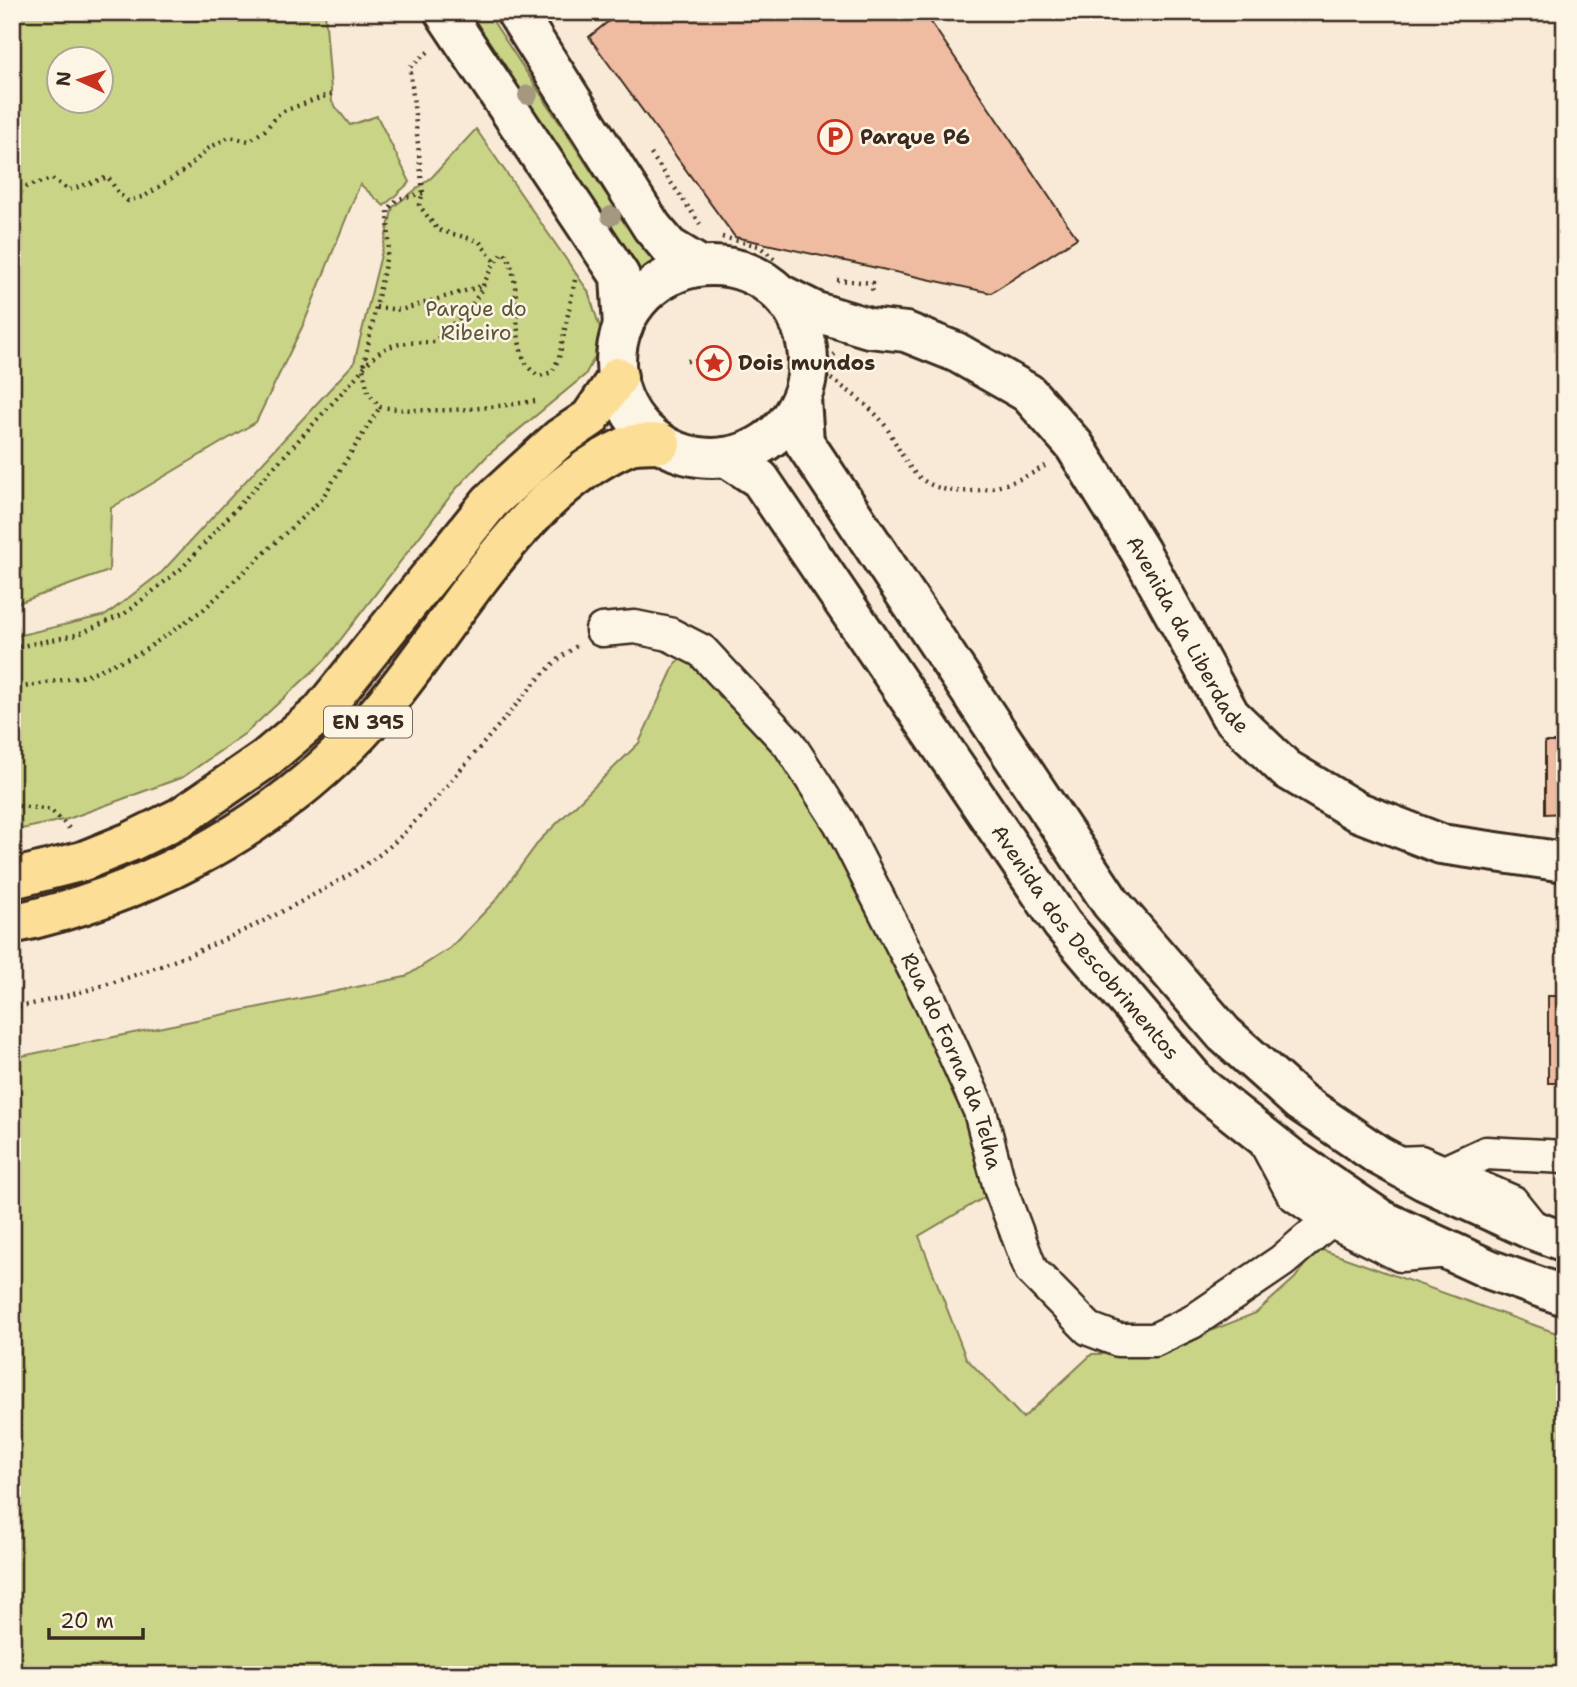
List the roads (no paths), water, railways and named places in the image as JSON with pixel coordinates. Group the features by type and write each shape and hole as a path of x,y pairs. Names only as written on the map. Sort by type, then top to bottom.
{"main road":[{"path":"516,12 652,227 669,247 709,243"},
{"path":"439,29 620,276 623,327"},
{"path":"709,243 730,267 749,274 780,278 804,334 816,380 788,420 771,438 750,450 726,457 703,457 661,443 632,415 618,377 617,352 623,327 635,304 653,286 675,273 709,243"},
{"name":"Avenida da Liberdade","path":"780,278 816,312 857,344"},
{"name":"Avenida da Liberdade","path":"816,380 825,338 836,333 857,344 906,332 956,352 1028,393 1074,445 1140,551 1230,715 1286,769 1356,811 1441,844 1565,862"},
{"name":"EN 395","path":"12,880 83,862 130,842 181,817 264,760 320,713 490,502 559,438 590,418 618,377"},
{"name":"Avenida dos Descobrimentos","path":"816,380 804,442 1111,904 1224,1034 1300,1102 1378,1155 1425,1181 1557,1239"},
{"name":"EN 395","path":"21,924 97,902 201,855 291,794 350,744 518,532 551,499 580,473 627,445 661,443"},
{"name":"Avenida dos Descobrimentos","path":"726,457 760,479 1062,925 1199,1086 1382,1220 1491,1270 1565,1296"}],"street":[{"name":"Rua do Forna da Telha","path":"602,630 635,627 669,634 702,651 789,744 840,823 930,1000 980,1111 1000,1188 1031,1270 1089,1329 1118,1340 1154,1340 1192,1322 1282,1261 1330,1220"},
{"path":"1261,1134 1293,1194 1330,1220 1399,1255 1450,1251"},
{"path":"1451,1169 1486,1153 1565,1157"}],"lane":[{"path":"1378,1155 1422,1154 1451,1169 1517,1195 1557,1239"}],"place":[{"name":"Parque P6","path":"835,137"},
{"name":"Dois mundos","path":"714,363"}],"park label":[{"name":"Parque do Ribeiro","path":"476,321"}]}
